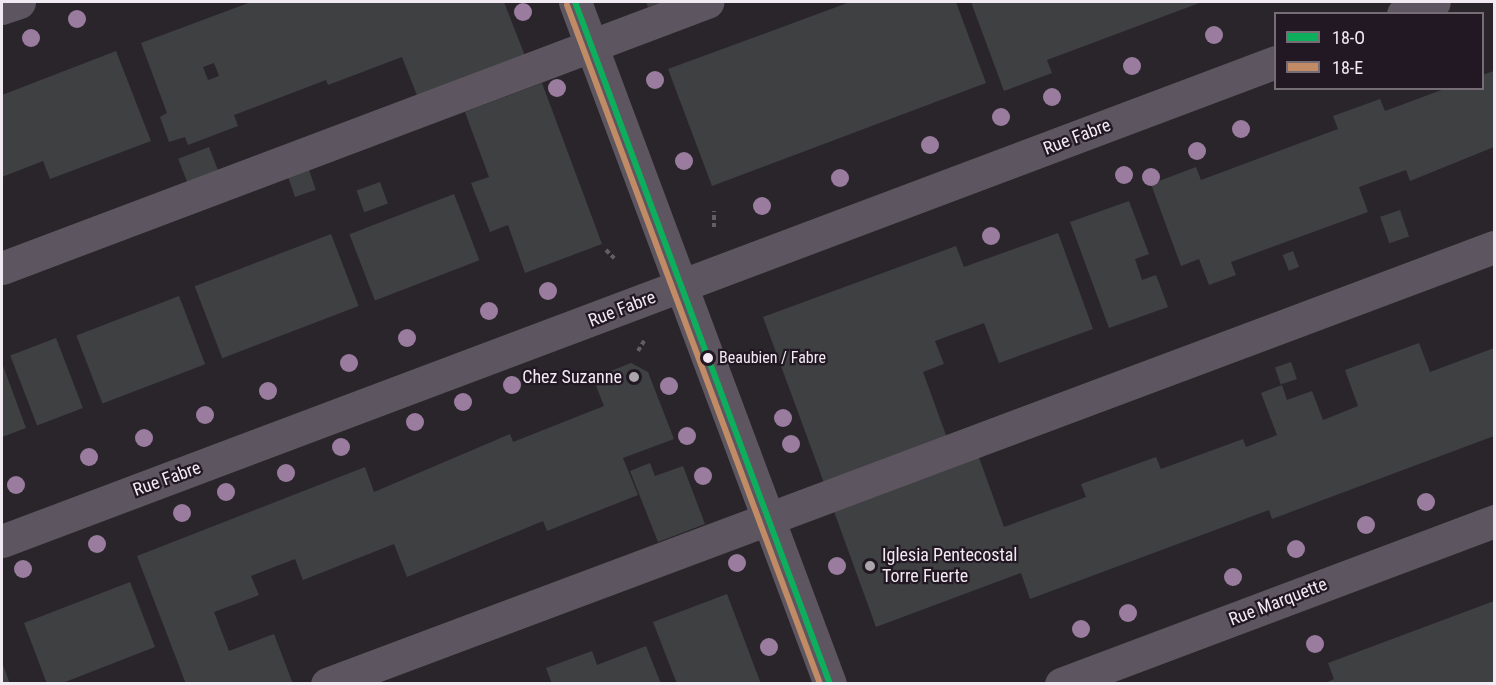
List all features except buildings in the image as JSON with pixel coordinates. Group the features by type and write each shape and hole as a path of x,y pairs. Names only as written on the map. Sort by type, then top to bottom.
{"street":[{"path":"2,8 19,2"},
{"path":"575,2 830,684"},
{"path":"2,268 707,2"},
{"path":"1408,12 1434,2"},
{"name":"Rue Fabre","path":"2,541 1274,62"},
{"path":"327,684 767,516 1494,247"},
{"name":"Rue Marquette","path":"1061,684 1494,521"}],"path":[{"path":"714,211 714,227"},
{"path":"606,250 615,259"}],"transit line":[{"name":"18-O","path":"575,2 830,684"},
{"name":"18-E","path":"567,5 820,684"}],"place":[{"name":"Beaubien / Fabre","path":"708,358"},
{"name":"Chez Suzanne","path":"634,377"},
{"name":"Iglesia Pentecostal Torre Fuerte","path":"870,566"}]}
